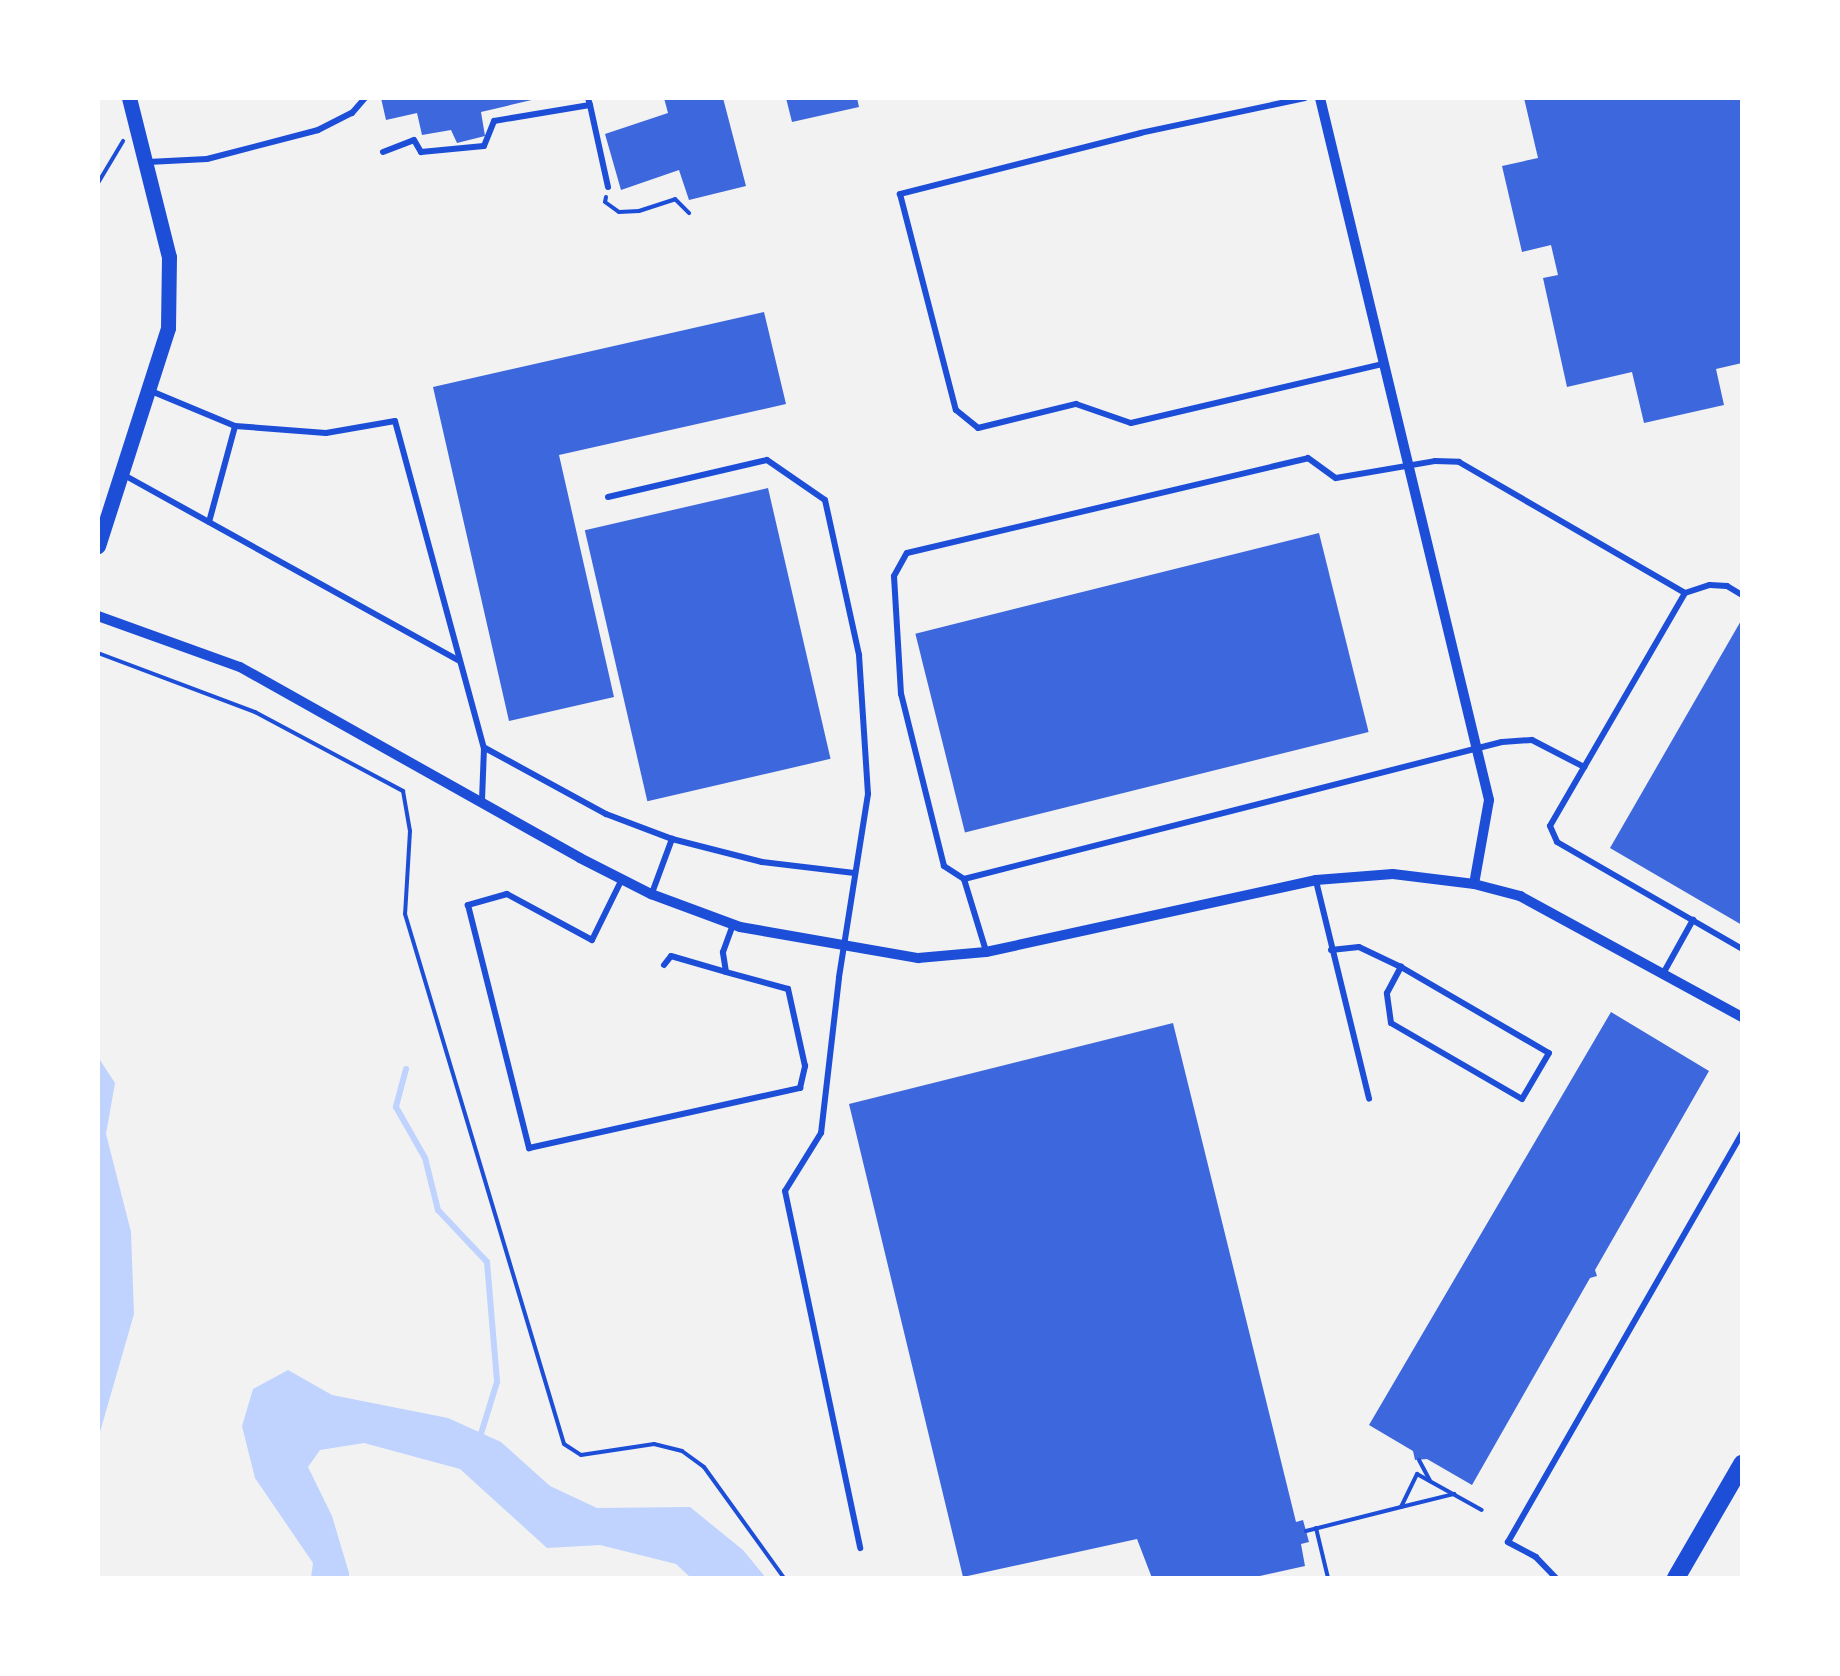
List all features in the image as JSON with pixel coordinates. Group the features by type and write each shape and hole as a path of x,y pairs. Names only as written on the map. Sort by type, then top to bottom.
{"main road":[{"path":"1676,1578 1742,1464"}],"street":[{"path":"98,546 151,391 168,328 169,257 129,98"},
{"path":"1320,98 1489,800 1474,884"},
{"path":"98,616 240,666 622,879 733,925 918,958 986,952 1316,880 1393,874 1474,884 1520,896 1742,1018"}],"lane":[{"path":"148,162 208,160 318,130 352,113 366,98"},
{"path":"1305,98 1141,132 900,194 956,410 978,428 1076,404 1131,423 1383,364"},
{"path":"383,152 414,140 421,152 484,146 494,121 589,101 608,187"},
{"path":"151,391 235,426 326,433 395,421 484,748 482,801"},
{"path":"209,522 235,426"},
{"path":"986,952 964,879 944,866 901,694 894,576 907,552 1308,458 1336,478 1458,462 1684,593"},
{"path":"608,498 767,460 824,500 859,656 869,752 868,794 821,1132 785,1190 860,1548"},
{"path":"124,475 461,662"},
{"path":"1742,594 1727,586 1710,584 1684,593 1550,826 1557,842 1742,950"},
{"path":"964,879 1033,858 1502,742 1532,740 1584,767"},
{"path":"484,748 606,814 672,839 762,862 854,873"},
{"path":"652,894 672,839"},
{"path":"622,879 592,940 507,894 468,905 529,1148 800,1088 805,1066 788,989 672,956 664,965"},
{"path":"1316,880 1369,1098"},
{"path":"1664,972 1693,920"},
{"path":"726,972 723,952 733,925"},
{"path":"1331,950 1359,948 1401,967 1549,1052 1522,1099 1391,1023 1388,993 1401,967"},
{"path":"1556,1578 1536,1556 1508,1542 1742,1133"}],"path":[{"path":"98,182 136,120"},
{"path":"608,187 606,202 619,212 639,211 675,199 689,212"},
{"path":"98,653 255,712 402,791 410,831 405,914 564,1444 580,1456 654,1444 682,1452 704,1468 784,1578"},
{"path":"1419,1460 1430,1481"},
{"path":"1401,1507 1417,1474 1482,1510"},
{"path":"1306,1531 1454,1494"},
{"path":"1316,1528 1328,1578"}],"water":[{"path":"98,1057 115,1083 106,1134 131,1232 134,1314 98,1439"},
{"path":"288,1370 332,1395 448,1418 501,1442 550,1486 597,1508 690,1507 743,1550 766,1578 691,1578 676,1564 600,1545 547,1548 460,1469 364,1443 320,1450 308,1467 332,1516 349,1573 349,1578 311,1578 313,1563 255,1478 242,1426 253,1389"}],"building":[{"path":"381,98 536,99 481,112 485,136 457,143 451,130 422,135 417,113 386,120"},
{"path":"664,98 723,98 746,186 689,200 679,170 621,190 605,134 668,113"},
{"path":"786,98 857,98 859,107 792,122"},
{"path":"1524,98 1742,98 1742,363 1716,369 1724,405 1644,423 1632,372 1567,387 1543,278 1558,275 1551,245 1522,252 1502,166 1538,158"},
{"path":"764,312 786,404 559,455 614,697 509,721 433,387"},
{"path":"768,488 831,759 647,801 585,530"},
{"path":"1319,533 1369,732 965,833 915,634"},
{"path":"1742,619 1742,925 1610,848"},
{"path":"1611,1012 1709,1071 1595,1270 1597,1276 1590,1278 1472,1485 1427,1459 1415,1460 1413,1451 1369,1425"},
{"path":"1173,1023 1296,1522 1303,1520 1309,1542 1301,1544 1305,1566 1251,1578 1152,1578 1137,1539 963,1577 849,1104"}],"waterway":[{"path":"406,1069 396,1107 425,1158 438,1210 487,1262 497,1382 479,1440"}]}
